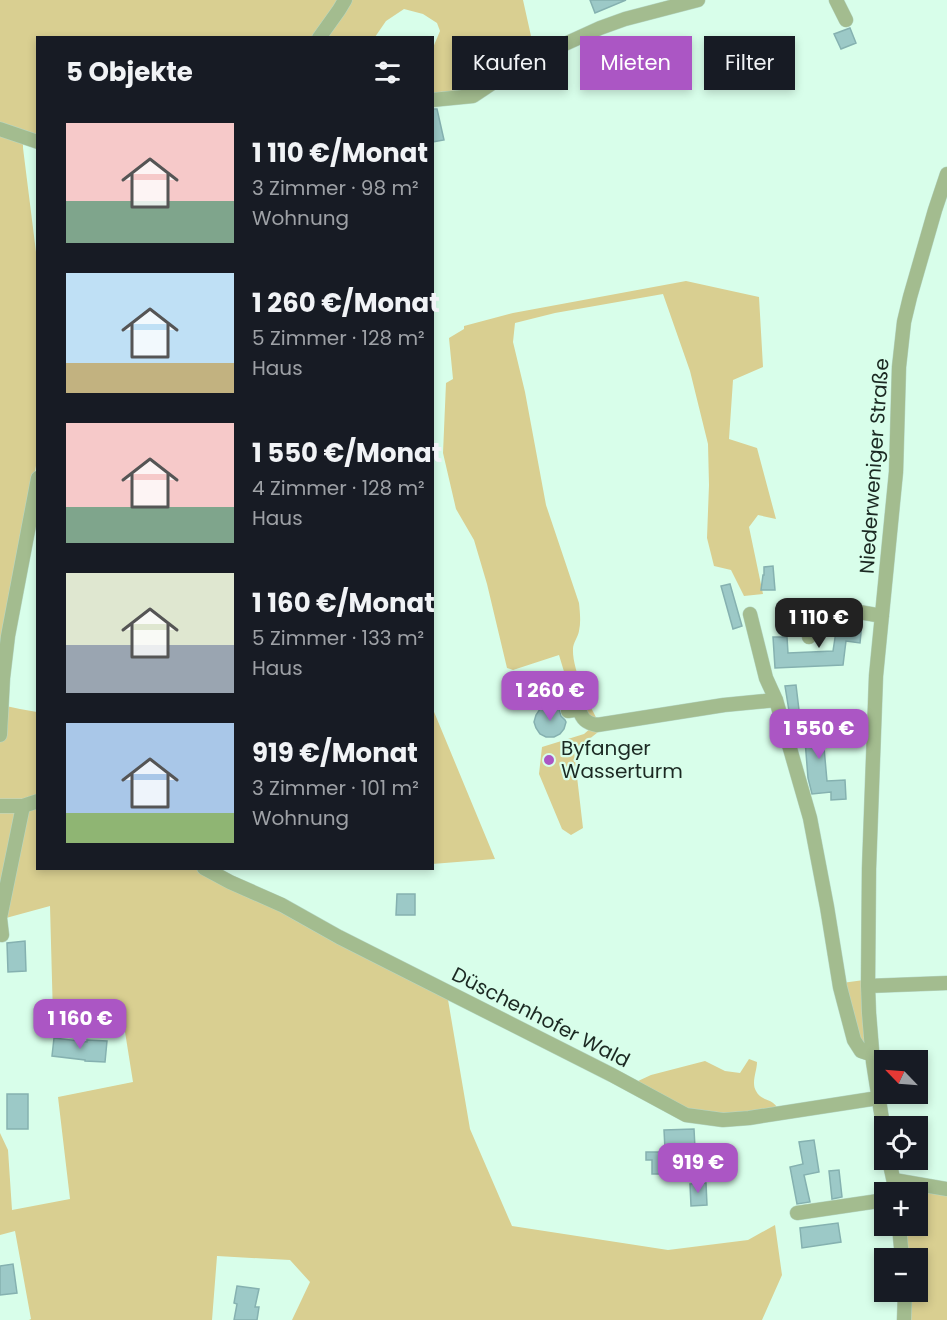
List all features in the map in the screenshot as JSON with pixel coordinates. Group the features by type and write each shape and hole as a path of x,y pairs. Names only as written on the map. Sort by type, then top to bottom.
{"street":[{"path":"320,36 345,0"},
{"path":"434,100 473,96 521,63 600,28 698,0"},
{"path":"836,0 846,20"},
{"path":"0,129 36,141"},
{"name":"Niederweniger Straße","path":"874,1064 868,986 870,834 876,676 896,472 900,367 904,322 910,297 947,174"},
{"path":"0,735 8,636 36,488"},
{"path":"809,637 808,612 842,609 882,616"},
{"path":"750,614 766,678 776,700 810,818 840,987 854,1040 861,1051 873,1055"},
{"path":"575,719 597,725 612,724 724,705 776,700"},
{"path":"0,806 23,806 36,802"},
{"path":"2,934 0,918 23,806"},
{"name":"Düschenhofer Wald","path":"208,870 282,905 339,937 612,1075 686,1115 723,1120 749,1118 874,1099"},
{"path":"868,986 947,983"},
{"path":"928,1188 947,1189"},
{"path":"797,1214 874,1202"},
{"path":"904,1320 905,1302"}],"shaded area":[{"path":"0,0 339,0 316,36 36,36 36,139 23,135 23,148 36,252 36,465 5,690 6,706 36,712 36,870 209,870 446,988 470,1129 512,1226 668,1250 748,1240 775,1225 782,1275 762,1320 292,1320 310,1282 290,1260 217,1256 212,1320 29,1320 31,1319 15,1231 0,1235 0,1133 8,1150 12,1210 70,1199 58,1097 133,1082 122,1013 53,1017 50,906 6,918 0,922"},
{"path":"350,0 523,0 531,36 452,36 452,90 475,90 468,94 434,97 434,45 440,31 437,23 423,14 404,9 386,21 376,36 326,36"},
{"path":"686,281 759,297 763,367 733,380 729,439 757,448 776,519 758,515 749,527 763,594 744,596 731,570 714,566 707,538 708,444 690,371 663,294 555,313 515,323 513,342 525,392 546,505 579,603 580,628 574,644 573,657 578,676 598,721 575,708 559,655 513,670 507,668 474,540 456,509 443,453 446,383 453,379 449,338 464,329 464,326 513,313"},
{"path":"434,712 495,859 434,864"},
{"path":"592,727 602,729 574,751 583,828 571,835 562,829 539,774 542,747 584,734"},
{"path":"864,980 867,1042 862,1044 842,983"},
{"path":"749,1059 757,1062 754,1081 756,1091 761,1097 775,1104 780,1113 709,1118 637,1087 638,1081 651,1075 705,1061 725,1071 740,1073"},
{"path":"928,1190 947,1193 947,1320 911,1320 911,1302 928,1302 928,1248 907,1248 906,1236 928,1236"}],"building":[{"path":"590,0 626,0 595,13"},
{"path":"850,28 856,43 841,49 834,34"},
{"path":"434,109 437,109 444,140 434,142"},
{"path":"773,566 775,590 761,590 764,567"},
{"path":"730,584 742,626 733,629 721,586"},
{"path":"838,618 862,622 860,643 846,641 843,665 775,668 773,637 787,637 788,653 833,651"},
{"path":"796,685 799,710 789,711 785,686"},
{"path":"551,705 559,709 566,722 560,734 546,737 540,734 534,722 540,709"},
{"path":"821,714 827,781 845,780 846,799 831,800 831,792 812,794 808,778 803,715"},
{"path":"397,894 415,894 415,915 396,915"},
{"path":"25,941 26,971 8,972 7,943"},
{"path":"54,1038 87,1042 87,1040 107,1041 105,1062 52,1056"},
{"path":"7,1094 28,1094 28,1129 7,1129"},
{"path":"694,1129 695,1148 665,1149 664,1130"},
{"path":"814,1140 819,1172 804,1175 810,1202 797,1204 790,1167 803,1164 799,1142"},
{"path":"646,1152 669,1152 668,1174 652,1174 652,1160 646,1160"},
{"path":"839,1170 842,1197 832,1199 829,1171"},
{"path":"706,1183 707,1205 691,1206 690,1184"},
{"path":"838,1223 841,1242 802,1248 800,1228"},
{"path":"13,1264 17,1293 0,1295 0,1266"},
{"path":"237,1286 259,1289 255,1307 259,1307 257,1320 234,1320"}],"place":[{"name":"Byfanger Wasserturm","path":"549,760"}]}
